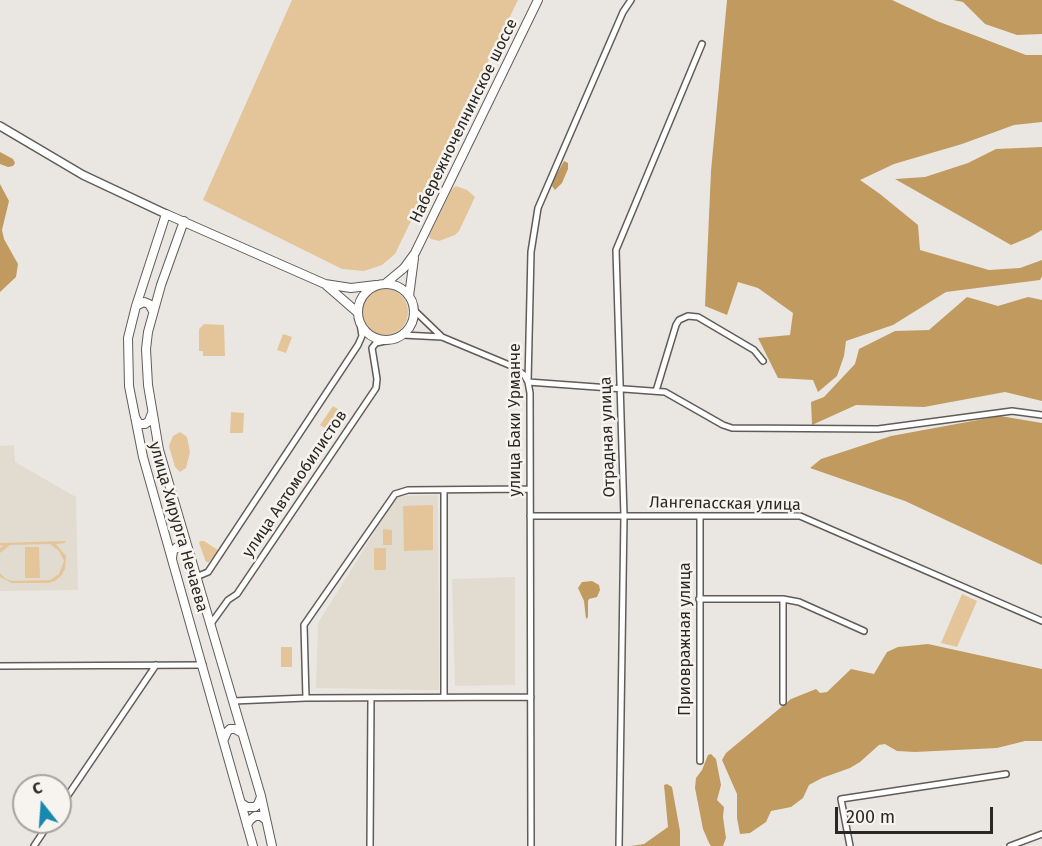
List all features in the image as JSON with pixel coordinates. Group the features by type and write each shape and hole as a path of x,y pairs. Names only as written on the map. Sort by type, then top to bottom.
{"main road":[{"name":"Набережночелнинское шоссе","path":"386,283 404,268 415,253 538,0"},
{"path":"166,214 325,284 351,288 386,283 399,286 410,296 414,310 412,324 403,335 390,340 372,337 360,323 357,312 360,299 364,293 376,285"},
{"name":"улица Хирурга Нечаева","path":"166,214 136,306 127,349 129,386 143,457 225,739 253,846"},
{"name":"улица Хирурга Нечаева","path":"184,221 153,311 146,349 148,385 159,450 261,796 272,846"},
{"name":"Набережночелнинское шоссе","path":"410,296 415,253"},
{"path":"325,284 357,312"},
{"path":"136,306 144,302 150,304 153,311"},
{"path":"134,416 139,424 145,424 152,413"},
{"path":"172,559 173,551 177,547 188,552"},
{"path":"225,739 230,729 242,733"},
{"path":"241,802 247,807 255,807 261,796"},
{"path":"247,825 255,816 261,816 266,820"}],"street":[{"name":"улица Баки Урманче","path":"531,846 530,393 528,382 531,252 538,208 623,12 632,0"},
{"name":"Отрадная улица","path":"619,846 624,516 616,250 702,44"},
{"path":"0,126 83,175 166,214"},
{"path":"414,310 442,338"},
{"path":"656,391 676,325 683,317 692,316 754,350 763,361"},
{"name":"улица Автомобилистов","path":"196,577 208,572 358,345 362,336 360,323"},
{"path":"403,335 442,338 514,367 524,375 528,382 656,391 673,395 732,428 878,429 1012,411 1042,415"},
{"path":"358,345 364,344 372,349 376,342 390,340"},
{"name":"улица Автомобилистов","path":"210,625 228,600 237,594 376,388 377,379 372,349"},
{"path":"306,698 304,626 395,494 408,490 530,489"},
{"path":"444,490 444,697"},
{"name":"Лангепасская улица","path":"530,516 800,516 1042,621"},
{"name":"Приовражная улица","path":"699,516 700,761"},
{"path":"699,599 783,599 799,602 864,631"},
{"path":"783,599 783,702"},
{"path":"72,789 156,665"},
{"path":"0,666 203,665"},
{"path":"233,700 531,698"},
{"path":"370,846 371,699"},
{"path":"850,846 841,799 1006,774"},
{"path":"1011,846 1042,834"}],"shaded area":[{"path":"292,0 518,0 395,254 382,265 364,271 342,269 203,200"},
{"path":"727,0 892,0 937,21 1026,55 1042,55 1042,122 1014,125 962,144 894,164 860,180 918,225 920,250 989,270 1020,268 1042,260 1040,280 946,292 893,325 846,341 837,376 818,392 813,380 778,378 758,338 790,335 793,313 758,288 738,282 727,315 705,306 711,171"},
{"path":"953,0 1042,0 1042,34 1017,35 985,24 963,2"},
{"path":"1042,147 1042,230 1011,245 895,179 925,177 968,163 996,149"},
{"path":"0,152 13,159 15,163 13,166 0,164"},
{"path":"564,161 568,163 568,169 562,183 555,190 552,186 553,181"},
{"path":"0,184 9,201 2,230 4,239 18,264 16,277 0,292"},
{"path":"456,186 467,190 475,197 459,231 439,241 431,239 430,234 452,189"},
{"path":"385,289 401,296 408,312 401,328 385,335 369,328 362,312 369,296"},
{"path":"967,297 998,306 1028,297 1042,300 1042,401 1005,392 924,407 856,405 812,425 811,402 824,397 855,364 859,349 895,331 929,330"},
{"path":"204,324 224,325 225,356 203,356 203,351 199,351 199,329"},
{"path":"283,334 292,337 286,353 277,350"},
{"path":"333,406 344,413 331,432 320,425"},
{"path":"231,412 244,413 243,433 230,433"},
{"path":"1000,416 1042,423 1042,565 905,501 810,468 821,459 891,436"},
{"path":"180,432 187,437 190,452 186,468 180,472 175,467 169,446 173,436"},
{"path":"14,445 15,462 76,497 78,590 0,591 0,446"},
{"path":"438,495 439,690 316,688 318,623 397,496"},
{"path":"433,505 433,550 404,551 403,506"},
{"path":"383,529 392,530 392,545 383,545"},
{"path":"65,541 65,543 56,544 66,556 65,569 55,581 12,583 0,577 0,573 6,579 13,581 50,580 59,574 64,561 59,551 50,544 10,545 0,553 0,548 3,546 0,543"},
{"path":"200,541 218,550 209,562 206,562"},
{"path":"25,547 39,547 40,578 25,578"},
{"path":"374,548 386,548 386,570 374,570"},
{"path":"515,577 515,685 455,686 452,579"},
{"path":"592,581 599,585 600,590 597,597 588,601 586,619 584,601 578,588 582,582"},
{"path":"962,594 977,601 957,647 941,643"},
{"path":"928,644 1042,669 1042,741 1025,741 997,748 915,752 897,751 885,744 879,745 850,768 809,785 803,798 791,807 771,811 766,822 750,833 740,834 737,794 722,760 726,753 791,699 816,689 820,693 827,692 851,669 874,674 887,652 898,647"},
{"path":"281,647 292,647 292,667 281,667"},
{"path":"711,754 716,759 721,785 717,800 724,807 726,838 723,846 711,846 709,843 703,829 695,788 696,778 708,755"},
{"path":"664,785 672,787 680,831 680,846 631,846 644,844 668,827"}]}
